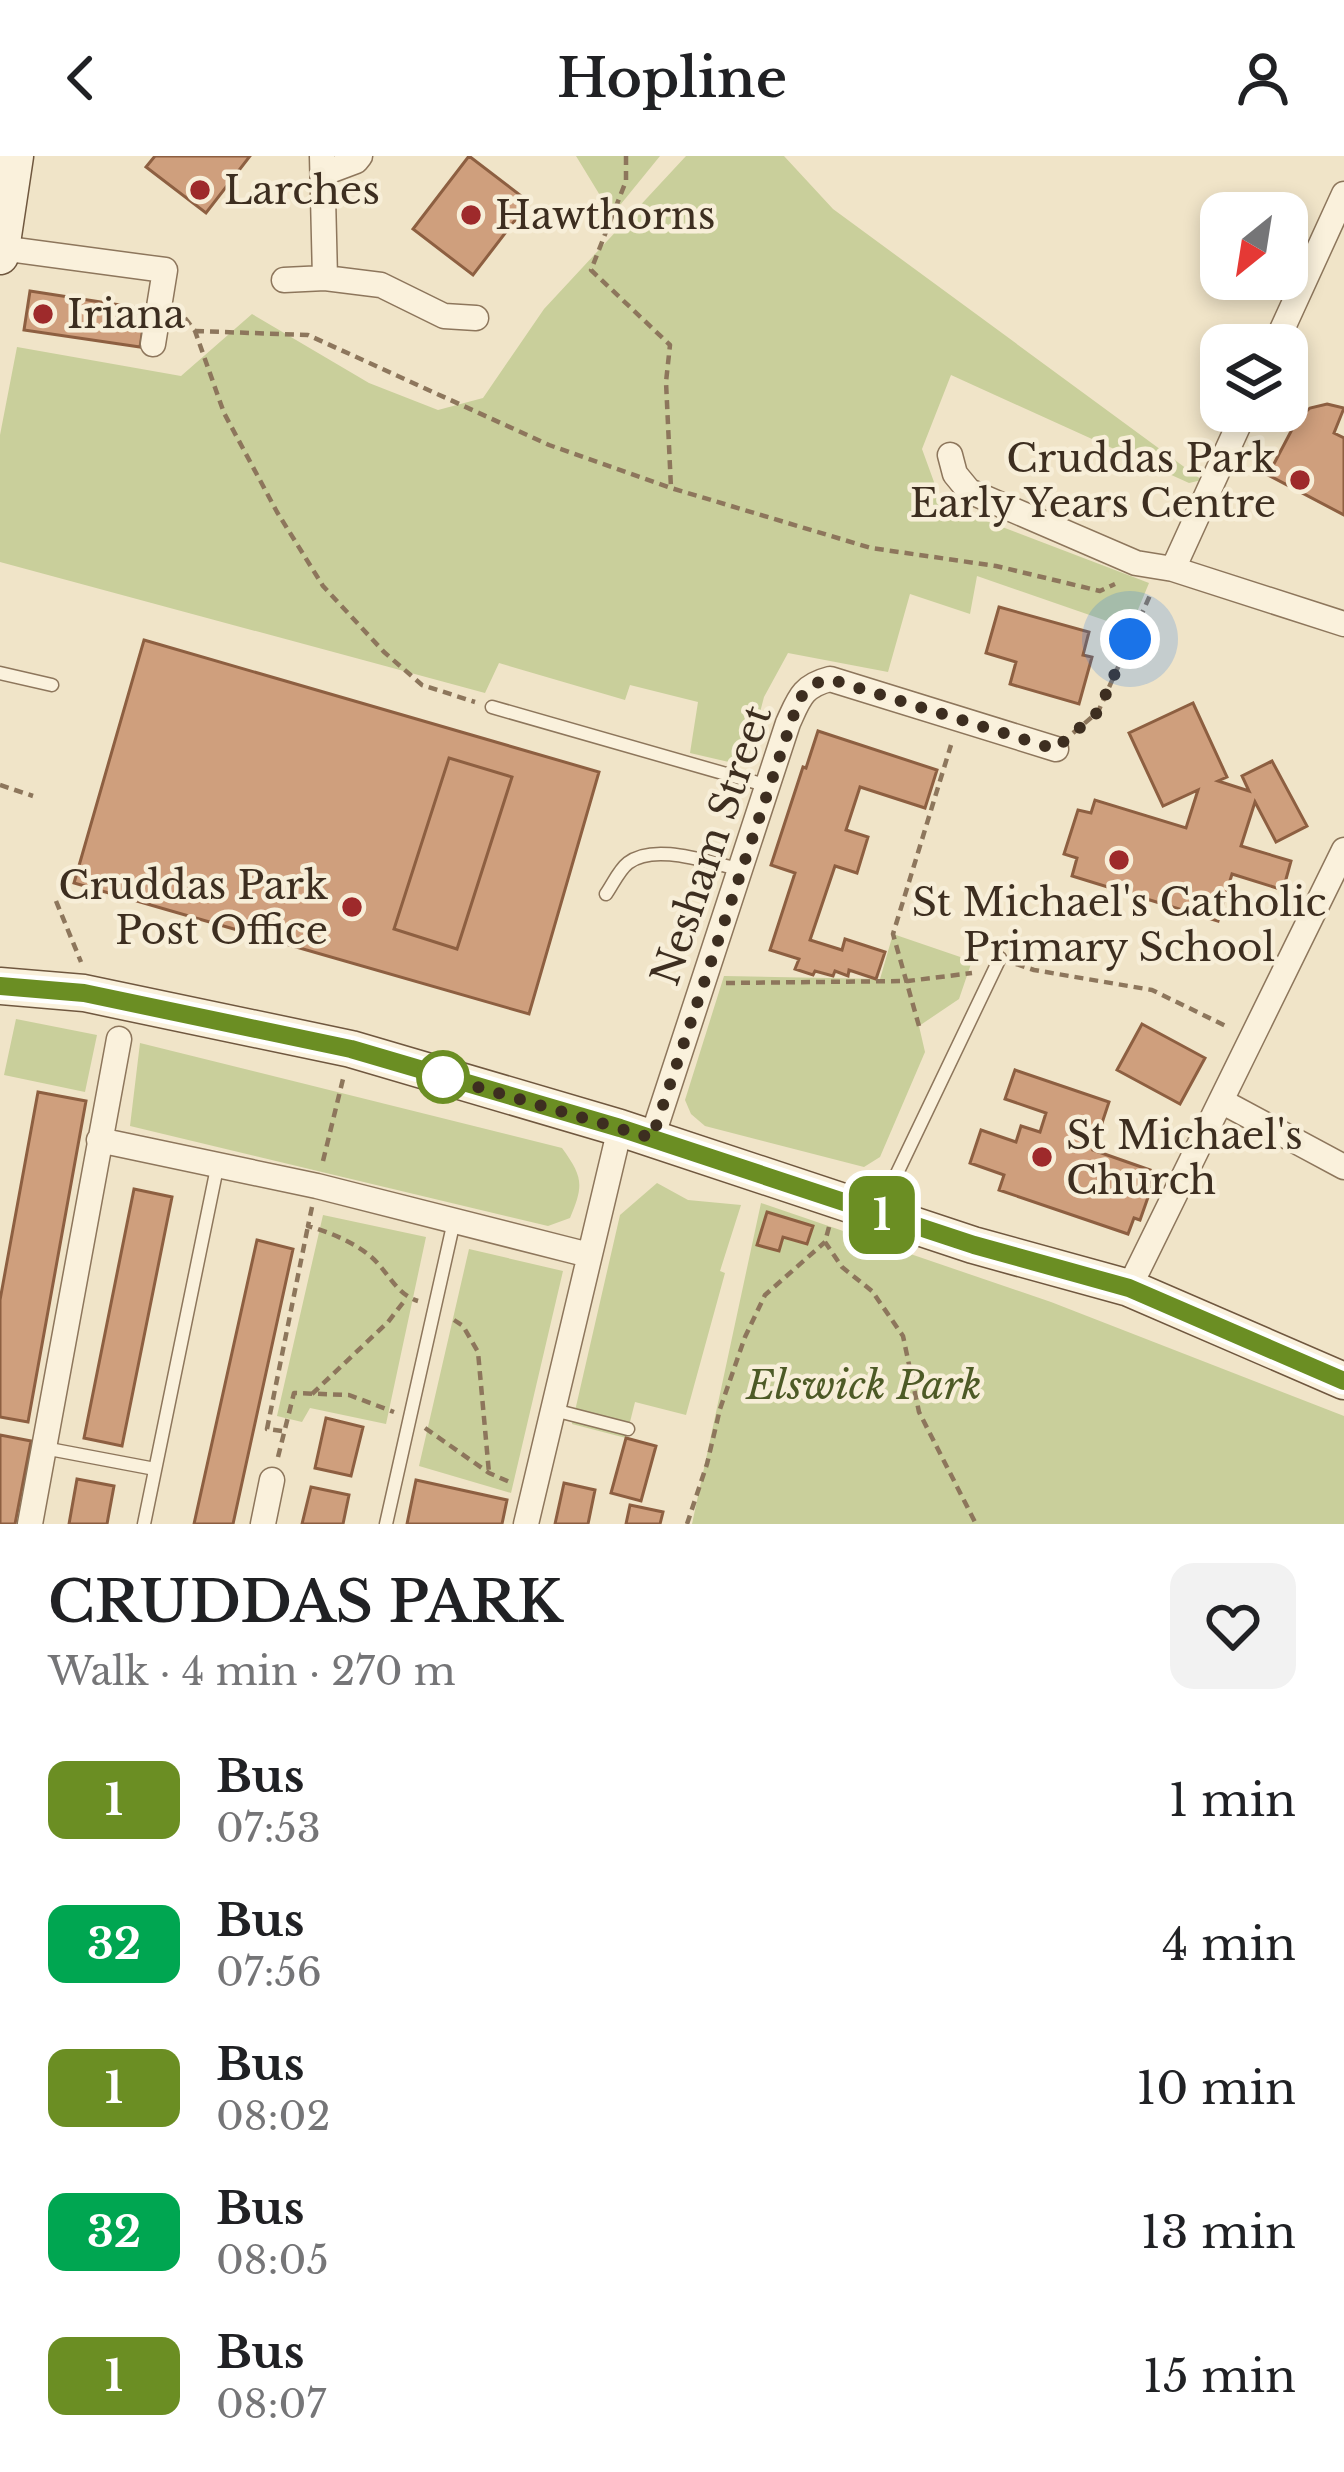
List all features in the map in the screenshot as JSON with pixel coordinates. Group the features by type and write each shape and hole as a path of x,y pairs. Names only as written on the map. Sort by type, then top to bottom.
{"street":[{"path":"15,156 0,251 165,270 153,344"},
{"path":"325,278 323,165 356,161 360,156"},
{"path":"1285,324 1344,194"},
{"path":"284,280 325,278 381,286 444,316 476,317"},
{"path":"1168,568 1235,432"},
{"path":"950,455 955,474 969,491 1136,562 1344,624"},
{"name":"Nesham Street","path":"526,1524 590,1255 636,1133 703,984 799,699 813,684 830,679 1055,749"},
{"path":"1129,1288 1252,1039 1335,893 1344,850"},
{"path":"0,986 84,993 351,1049 636,1133 974,1245 1129,1288 1344,1381"},
{"path":"30,1524 119,1040"},
{"path":"1221,1101 1344,1167"},
{"path":"99,1140 218,1163 590,1255"},
{"path":"263,1524 272,1480"}],"lane":[{"path":"0,673 52,685"},
{"path":"492,707 768,785"},
{"path":"606,894 626,864 647,853 740,869"},
{"path":"878,1214 997,964"},
{"path":"144,1524 218,1163"},
{"path":"386,1524 454,1221"},
{"path":"553,1410 628,1429"},
{"path":"44,1448 155,1469"}],"path":[{"path":"626,156 626,181 591,270 670,345 671,488"},
{"path":"162,286 195,331 224,413 322,586 422,685 492,707"},
{"path":"195,331 308,335 549,445 671,488 871,548 996,566 1100,591 1117,583 1136,562"},
{"path":"1055,749 1098,712 1168,568"},
{"path":"919,1026 893,934 959,719"},
{"path":"0,785 33,796"},
{"path":"56,902 83,968 84,993"},
{"path":"703,984 908,981 997,964 1152,990 1252,1039"},
{"path":"316,1186 351,1049"},
{"path":"687,1524 745,1337 765,1294 825,1241 836,1199"},
{"path":"285,1431 267,1429 308,1226"},
{"path":"825,1241 842,1267 872,1291 903,1336 919,1412 976,1524"},
{"path":"312,1394 388,1322 406,1298"},
{"path":"272,1480 295,1393 349,1395 410,1417 489,1473 533,1492"}],"green space":[{"path":"576,156 660,156 612,215"},
{"path":"686,156 784,156 833,209 1202,480 1189,483 951,375 922,449 942,504 1149,583 1130,629 977,576 970,614 910,594 888,672 788,653 764,697 746,766 690,753 698,702 630,685 625,700 499,663 485,693 0,562 0,435 17,347 181,376 252,314 369,383 438,410 483,398 544,309"},
{"path":"893,934 972,961 959,999 919,1026 925,1052 880,1157 864,1167 705,1126 691,1114 685,1100 724,976 880,979"},
{"path":"16,1019 97,1035 85,1092 4,1075"},
{"path":"140,1043 562,1148 579,1182 575,1207 570,1218 548,1226 130,1126"},
{"path":"657,1183 688,1200 741,1205 686,1415 635,1402 626,1438 572,1424 620,1215"},
{"name":"Elswick Park","path":"761,1203 1051,1302 1344,1416 1344,1524 692,1524"},
{"path":"323,1215 426,1237 386,1424 310,1408 302,1422 277,1416"},
{"path":"469,1249 563,1271 511,1493 419,1466"}],"building":[{"name":"Larches","path":"155,156 250,156 206,213 146,167"},
{"name":"Hawthorns","path":"469,156 529,202 473,275 413,229"},
{"path":"30,291 146,309 140,347 24,330"},
{"path":"1327,404 1344,408 1334,433 1344,438 1344,515 1268,475 1291,432 1308,432 1310,408"},
{"path":"999,607 1089,632 1083,655 1092,657 1079,704 1010,684 1016,662 986,653"},
{"path":"144,640 599,772 529,1014 74,883"},
{"path":"1193,703 1227,777 1218,781 1249,791 1242,776 1272,761 1307,826 1276,842 1255,802 1241,846 1291,861 1283,890 1232,874 1218,921 1072,876 1077,858 1064,854 1078,810 1091,813 1095,800 1186,828 1198,790 1163,806 1129,733"},
{"path":"818,731 937,770 925,808 860,787 846,830 868,837 857,873 835,866 810,940 842,950 845,939 885,952 876,979 849,970 848,976 835,971 833,976 815,971 813,975 795,969 799,959 770,950 795,873 771,865"},
{"path":"449,758 512,777 457,949 394,929"},
{"path":"1142,1024 1205,1058 1180,1104 1117,1070"},
{"name":"St Michael's Church","path":"1015,1070 1109,1102 1093,1150 1150,1170 1146,1180 1153,1183 1140,1220 1134,1218 1128,1234 999,1190 1004,1175 970,1163 981,1130 1016,1142 1021,1126 1040,1132 1046,1113 1005,1099"},
{"path":"38,1092 86,1101 28,1422 0,1417 0,1300"},
{"path":"134,1189 172,1197 122,1446 84,1438"},
{"path":"767,1212 813,1226 807,1244 783,1237 779,1251 757,1245"},
{"path":"257,1240 293,1249 233,1524 194,1524"},
{"path":"326,1418 363,1427 351,1476 315,1468"},
{"path":"0,1435 31,1441 15,1524 0,1524"},
{"path":"626,1438 656,1446 641,1501 611,1493"},
{"path":"77,1479 114,1486 107,1524 69,1524"},
{"path":"416,1480 507,1500 502,1524 407,1524"},
{"path":"564,1483 595,1490 588,1524 555,1524"},
{"path":"311,1487 349,1495 343,1524 302,1524"},
{"path":"630,1505 663,1512 660,1524 626,1524"}],"bus line":[{"name":"1","path":"0,986 84,993 351,1049 620,1128 974,1245 1129,1288 1344,1381"}],"place":[{"name":"Larches","path":"200,190"},
{"name":"Hawthorns","path":"471,215"},
{"name":"Iriana","path":"43,314"},
{"name":"Cruddas Park Early Years Centre","path":"1300,480"},
{"name":"St Michael's Catholic Primary School","path":"1119,860"},
{"name":"Cruddas Park Post Office","path":"352,907"},
{"name":"St Michael's Church","path":"1042,1157"}],"route":[{"path":"443,1077 652,1138 788,723 799,699 813,684 830,679 1055,749 1098,712 1130,639"}]}
